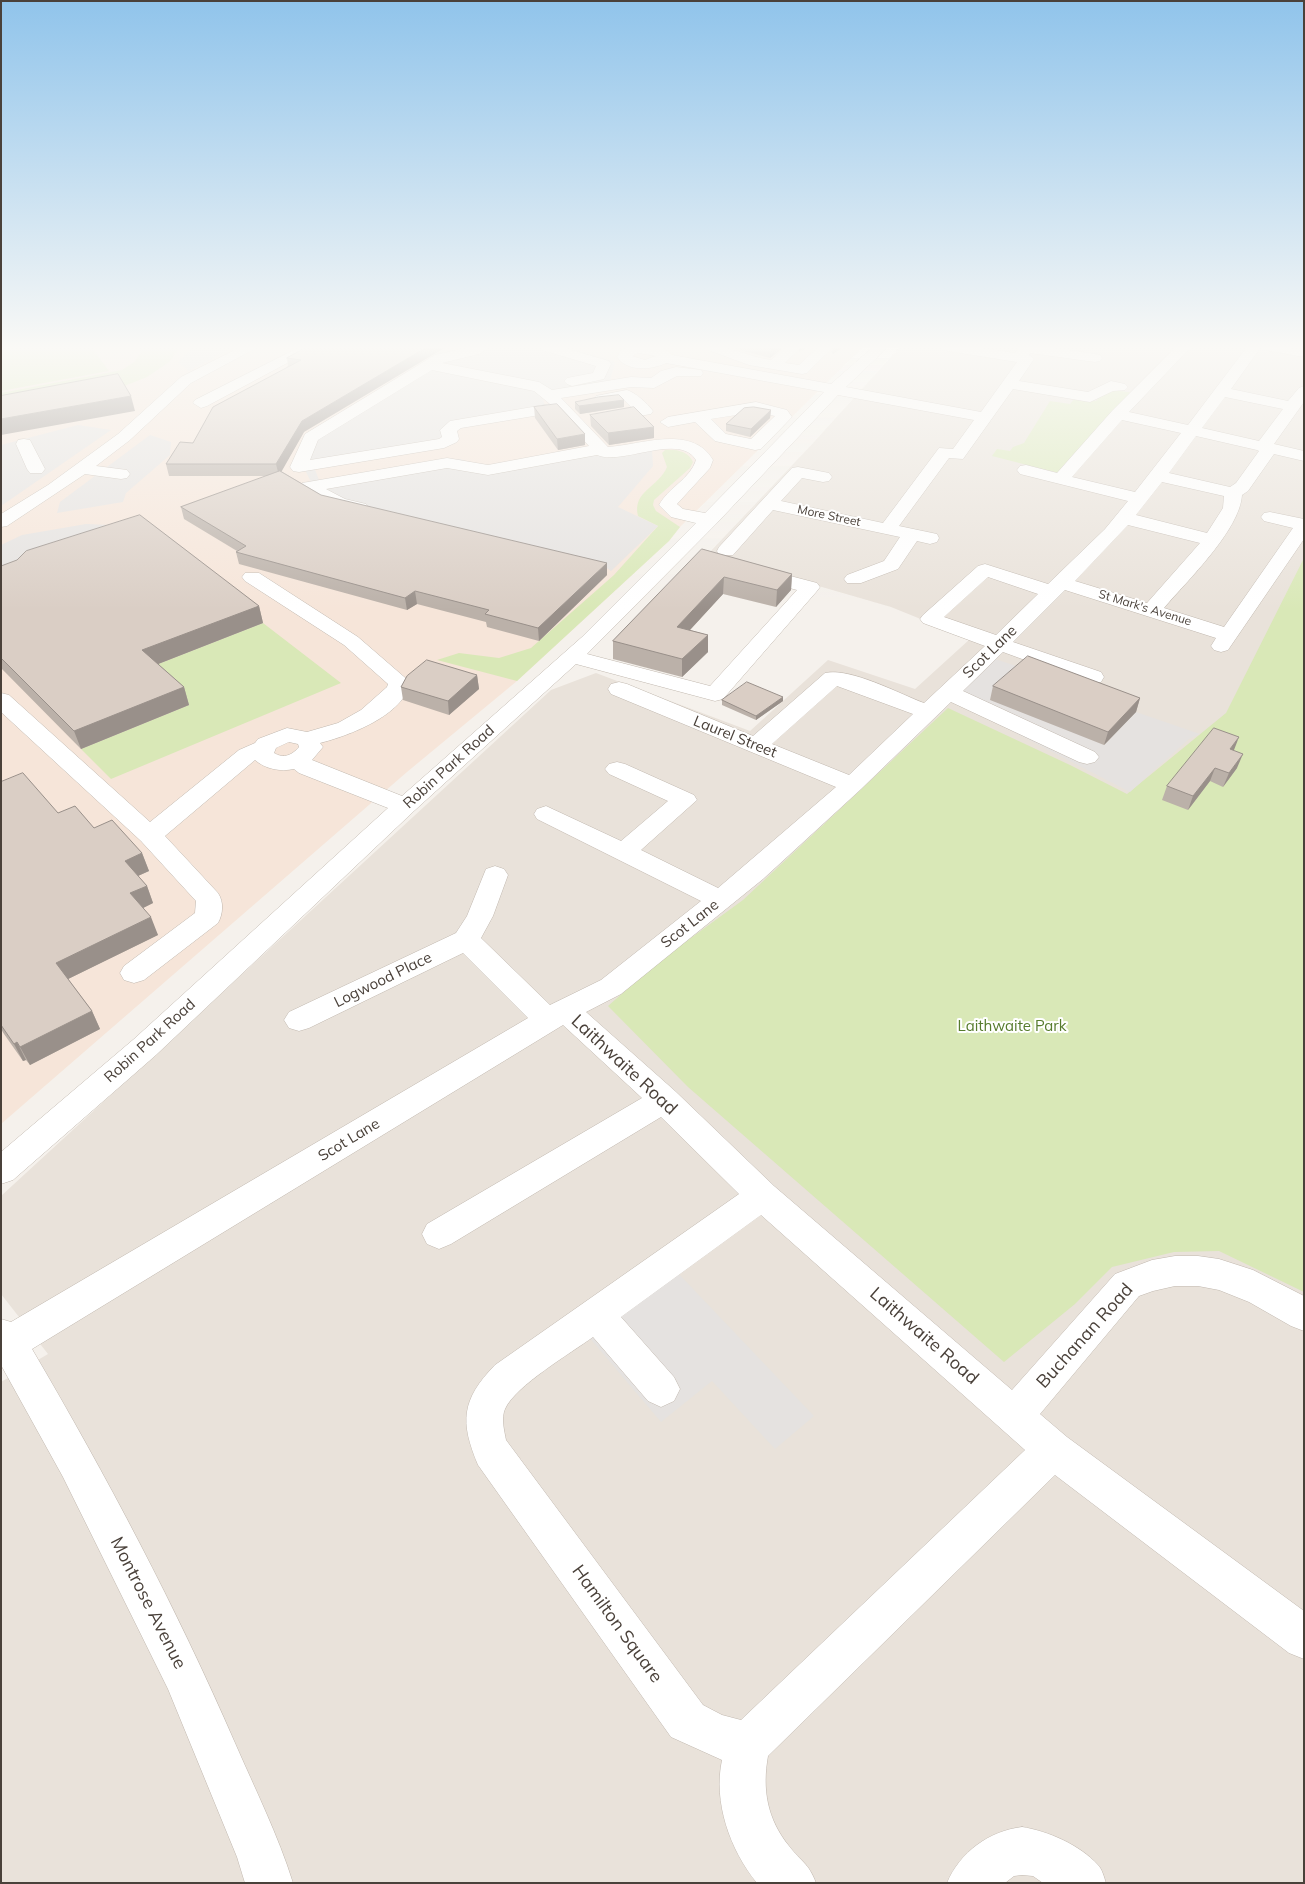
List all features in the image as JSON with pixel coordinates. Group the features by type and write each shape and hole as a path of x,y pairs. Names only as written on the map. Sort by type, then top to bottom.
{"street":[{"path":"1,522 9,510 82,469 125,435"},
{"path":"314,435 311,437 299,466 308,487 339,503 374,512"},
{"path":"299,466 444,443 451,439 450,435"},
{"path":"586,435 600,450"},
{"path":"680,435 680,445"},
{"name":"Robin Park Road","path":"1,1171 145,1047 405,806 572,656 645,586 792,435"},
{"path":"888,528 944,452 956,455 971,435"},
{"path":"1061,479 1100,435"},
{"name":"Scot Lane","path":"4,1342 557,1016 611,987 754,873 852,785 1001,642 1124,518 1189,435"},
{"path":"1209,435 1304,456"},
{"path":"1158,476 1232,493 1242,487 1275,435"},
{"path":"24,444 36,469"},
{"path":"308,487 447,463 457,463 488,470 600,450 609,452 665,444 680,445 697,451 702,457 704,464 700,472 668,501 668,505 677,512 710,520"},
{"path":"82,469 121,474"},
{"path":"1026,470 1140,499"},
{"path":"572,656 715,694 810,587 724,558 798,472 823,476"},
{"path":"1152,610 1212,540 1232,508 1232,493"},
{"name":"More Street","path":"769,504 930,538"},
{"path":"1270,517 1304,525"},
{"path":"1124,518 1212,540"},
{"name":"St Mark's Avenue","path":"1001,642 930,619 985,570 1152,610 1225,640 1304,525"},
{"path":"854,579 891,565 911,535"},
{"path":"150,835 247,755 263,748 262,753 268,760 282,763 358,722 397,690 399,682 351,641 252,577"},
{"path":"1001,642 1093,677"},
{"path":"756,746 833,678 850,682 927,712"},
{"name":"Laurel Street","path":"619,690 852,785"},
{"path":"948,692 1087,758"},
{"path":"1,700 150,835 209,899 208,917 134,973"},
{"path":"303,750 307,768 405,806"},
{"path":"617,769 685,800 623,852"},
{"path":"546,814 721,900"},
{"path":"495,875 480,916 466,940 557,1016"},
{"name":"Logwood Place","path":"299,1020 466,940"},
{"name":"Laithwaite Road","path":"557,1016 664,1100 762,1196 1053,1450 1304,1638"},
{"path":"439,1234 664,1100"},
{"name":"Hamilton Square","path":"748,1744 717,1736 688,1721 492,1452 485,1436 483,1422 487,1404 495,1390 508,1377 762,1196"},
{"name":"Buchanan Road","path":"1015,1415 1127,1285 1144,1277 1167,1271 1193,1270 1228,1275 1263,1290 1304,1315"},
{"path":"596,1315 661,1389"},
{"name":"Montrose Avenue","path":"4,1342 77,1462 183,1674 261,1857 269,1883"},
{"path":"792,1883 768,1860 756,1838 746,1810 742,1783 748,1744 1053,1450"},
{"path":"971,1883 1000,1856 1021,1852 1042,1855 1063,1867 1082,1883"}],"shaded area":[{"path":"1,435 774,435 680,527 669,541 517,681 407,772 1,1124"},
{"path":"40,435 104,435 1,506 1,445"},
{"path":"150,435 171,442 170,455 126,493 123,502 57,513 60,502"},
{"path":"318,435 456,435 458,440 453,444 314,467 319,480 461,459 470,464 496,467 652,449 653,466 618,507 658,526 611,571 597,561 347,503 314,488 303,466"},
{"path":"820,435 1304,435 1304,1883 1,1883 1,1382 48,1354 1,1294 1,1196 551,690 596,673 750,731 828,660 915,689 970,639 891,607 708,554"},
{"path":"86,524 111,525 1,576 1,545 22,535"},
{"path":"992,658 1025,669 1104,745 1136,712 1200,734 1189,739 1130,792 946,697"},
{"path":"676,1271 814,1416 775,1449 712,1381 661,1422 588,1336"}],"green space":[{"path":"1029,435 1097,435 1062,474 992,456 997,449 1010,451 1013,447 1024,443"},
{"path":"665,450 673,450 688,455 693,462 690,468 654,500 653,505 656,511 680,527 669,541 517,681 437,660 459,653 499,658 531,648 614,575 658,526 638,516 637,508 642,495 658,480 667,467 662,453"},
{"name":"Laithwaite Park","path":"1304,558 1304,1292 1219,1251 1174,1252 1112,1267 1075,1304 1004,1362 688,1087 608,1006 658,962 743,900 948,708 1127,794 1226,713"},
{"path":"263,623 341,683 111,779 81,749 189,705 148,668"}],"building":[{"path":"197,435 294,435 276,464 166,464 180,442 193,443"},
{"path":"554,435 580,435 557,439"},
{"path":"280,471 321,495 607,563 538,628 485,614 489,610 415,591 405,598 236,552 246,546 181,507"},
{"path":"140,515 259,606 142,650 184,687 74,731 1,658 1,566 17,560 26,551"},
{"path":"702,549 792,574 777,590 724,577 677,627 708,635 682,659 613,641"},
{"path":"1028,656 1140,698 1108,732 993,686"},
{"path":"427,660 477,675 448,701 401,687 407,676"},
{"path":"747,682 783,697 756,716 722,700"},
{"path":"1214,728 1239,737 1230,749 1243,754 1229,773 1215,768 1193,796 1167,786"},
{"path":"23,773 58,813 75,806 94,828 112,820 142,853 125,861 147,886 130,893 151,917 56,963 92,1011 20,1047 17,1042 14,1044 1,1025 1,782"}]}
